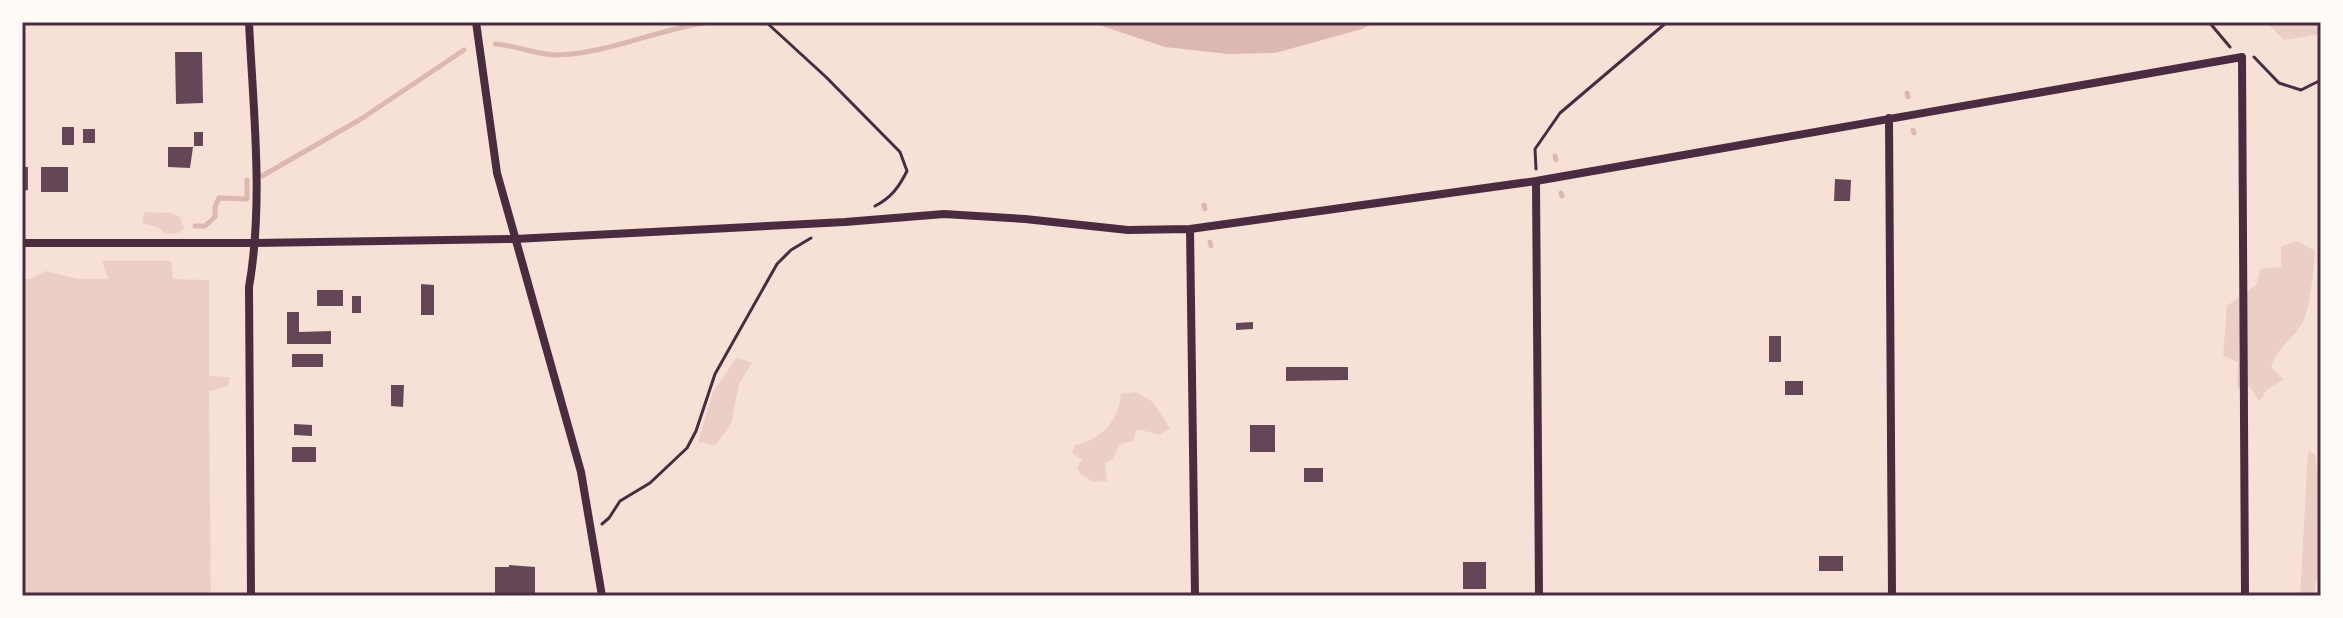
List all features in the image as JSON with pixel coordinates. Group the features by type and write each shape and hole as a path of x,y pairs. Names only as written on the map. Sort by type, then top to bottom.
{"street":[{"path":"249,22 255,243 249,287 251,596"},
{"path":"476,22 497,173 581,472 602,596"},
{"path":"22,243 515,239 944,214 1128,230 1190,229 1536,181 2246,55 2245,596"},
{"path":"1889,118 1892,596"},
{"path":"1536,181 1539,596"},
{"path":"1190,229 1195,596"}],"path":[{"path":"766,22 900,152 907,171 892,194 872,208"},
{"path":"1536,181 1535,149 1560,113 1667,22"},
{"path":"2209,22 2231,49"},
{"path":"2246,55 2279,83 2301,90 2321,80"},
{"path":"591,528 609,518 620,501 650,483 687,448 696,431 715,374 777,264 791,250 819,234"}],"shaded area":[{"path":"1090,22 1375,22 1362,29 1275,53 1228,54 1165,47"},
{"path":"2266,22 2321,22 2321,34 2284,40"},
{"path":"144,212 172,213 180,217 184,229 165,234 159,228 142,223"},
{"path":"2297,241 2314,250 2308,306 2304,320 2271,367 2284,379 2267,390 2259,401 2250,387 2237,388 2238,362 2223,356 2227,306 2256,285 2260,269 2281,267 2281,246"},
{"path":"102,261 171,261 173,279 209,280 209,376 230,377 228,386 209,391 211,596 22,596 22,279 31,279 46,271 78,279 108,279"},
{"path":"737,357 752,363 739,384 731,424 716,445 698,442 713,392"},
{"path":"1136,392 1153,402 1170,428 1160,435 1137,429 1133,441 1120,444 1113,459 1105,463 1107,481 1094,482 1081,475 1077,467 1082,460 1072,453 1075,445 1101,434 1116,413 1121,394"},
{"path":"2308,451 2315,454 2322,547 2315,596 2300,596"}],"building":[{"path":"175,52 202,52 203,103 176,104"},
{"path":"62,127 74,127 74,145 62,145"},
{"path":"83,129 95,129 95,143 83,143"},
{"path":"194,132 203,132 203,146 194,146"},
{"path":"168,147 193,147 190,168 168,167"},
{"path":"22,167 28,167 28,190 22,191"},
{"path":"41,167 68,167 68,192 41,192"},
{"path":"1835,179 1851,180 1850,201 1834,201"},
{"path":"421,284 434,285 434,315 421,315"},
{"path":"317,290 343,290 343,306 317,306"},
{"path":"352,296 361,296 361,313 352,313"},
{"path":"287,312 299,312 299,332 331,331 331,344 287,344"},
{"path":"1253,322 1253,329 1236,330 1236,323"},
{"path":"1769,336 1781,336 1781,362 1769,362"},
{"path":"292,354 323,354 323,367 292,367"},
{"path":"1286,367 1348,367 1348,380 1286,381"},
{"path":"1785,381 1803,381 1803,395 1785,395"},
{"path":"391,385 404,385 403,407 391,406"},
{"path":"294,424 312,425 312,436 294,435"},
{"path":"1250,425 1275,425 1275,452 1250,452"},
{"path":"292,447 316,447 316,462 292,462"},
{"path":"1304,468 1323,468 1323,482 1304,482"},
{"path":"1819,556 1843,556 1843,571 1819,571"},
{"path":"1463,562 1486,562 1486,589 1463,589"},
{"path":"495,567 535,567 535,596 495,596"}],"waterway":[{"path":"495,44 549,55 577,53 710,22"},
{"path":"262,176 361,119 464,50"},
{"path":"1907,93 1908,97"},
{"path":"1555,156 1556,160"},
{"path":"195,226 205,226 215,217 219,198 247,199 247,180"},
{"path":"1204,205 1205,209"},
{"path":"1210,242 1211,246"}]}
